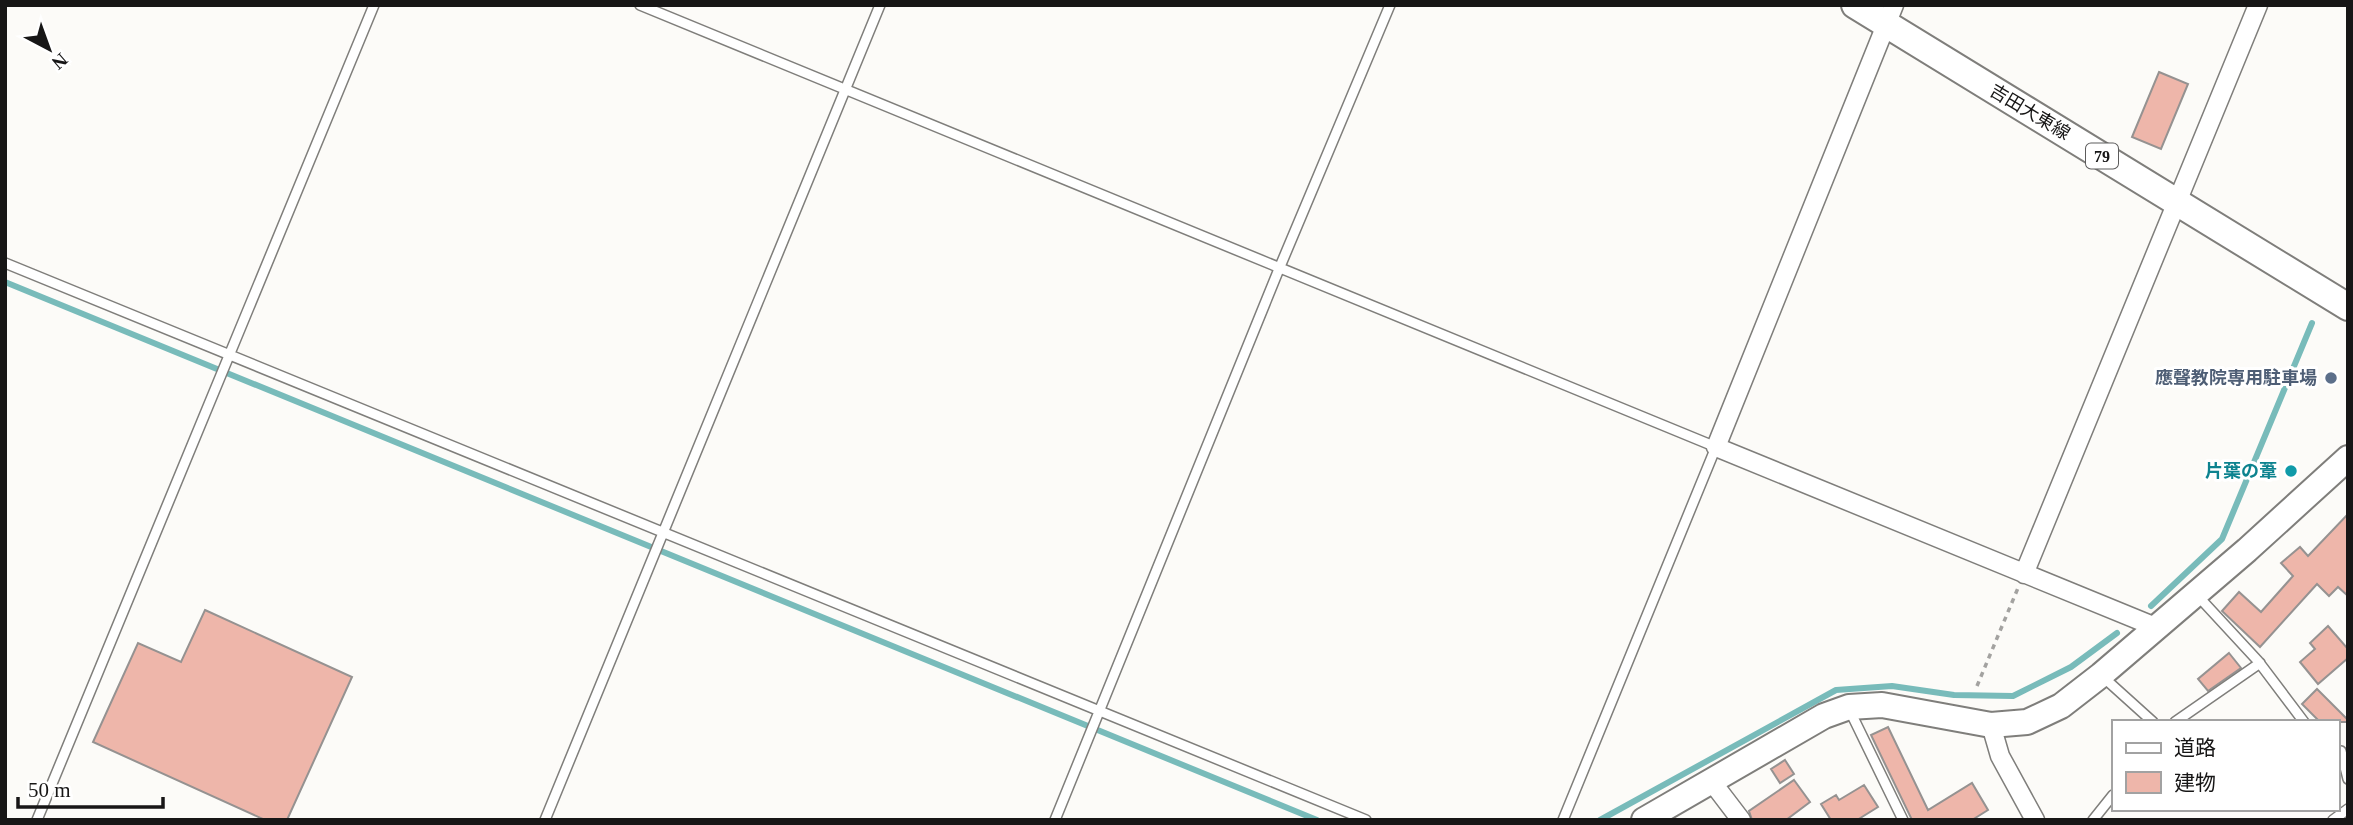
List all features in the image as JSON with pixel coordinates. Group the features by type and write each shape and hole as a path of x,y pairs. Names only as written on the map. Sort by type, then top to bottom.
{"main road":[{"name":"吉田大東線","path":"1855,5 1890,15 2178,202 2348,307"}],"street":[{"path":"2024,573 2258,5"},
{"path":"1890,15 1716,447 2158,628"},
{"path":"1644,820 1824,716 1849,707 1882,705 1991,725 2027,722 2061,706 2158,628 2348,458"},
{"path":"1991,725 2000,756 2035,820"},
{"path":"1712,782 1741,820"}],"lane":[{"path":"37,820 373,5"},
{"path":"640,5 1716,447 1563,820"},
{"path":"545,820 880,5"},
{"path":"1055,820 1279,269 1390,5"},
{"path":"5,263 226,358 1097,715 1366,820"},
{"path":"2196,594 2260,663 2303,720"},
{"path":"2178,720 2260,663"},
{"path":"2101,675 2150,720"},
{"path":"1849,707 1903,820"},
{"path":"2342,751 2348,779"},
{"path":"2093,820 2112,796"},
{"path":"2333,820 2348,809"}],"path":[{"path":"1977,686 2024,573"}],"building":[{"path":"2159,72 2188,84 2161,149 2132,137"},
{"path":"2348,514 2348,596 2338,587 2329,596 2317,584 2260,647 2222,611 2239,592 2261,612 2293,576 2281,563 2300,547 2308,556"},
{"path":"205,610 352,677 287,820 265,820 93,742 138,643 181,662"},
{"path":"2328,626 2348,649 2348,658 2318,684 2300,662 2315,649 2310,643"},
{"path":"2229,653 2241,668 2208,691 2198,679"},
{"path":"2317,689 2348,722 2318,720 2302,704"},
{"path":"1888,727 1928,810 1972,783 1988,810 1972,820 1912,820 1871,735"},
{"path":"1785,760 1794,774 1780,783 1771,769"},
{"path":"1794,780 1810,802 1786,820 1752,820 1749,811"},
{"path":"1864,785 1878,807 1857,820 1831,820 1821,804 1836,795 1839,800"}],"waterway":[{"path":"5,282 1317,820"},
{"path":"2151,606 2222,539 2312,323"},
{"path":"1600,820 1836,690 1892,686 1954,695 2013,696 2071,667 2117,633"}],"place":[{"name":"應聲教院専用駐車場","path":"2331,378"},
{"name":"片葉の葦","path":"2291,471"}]}
